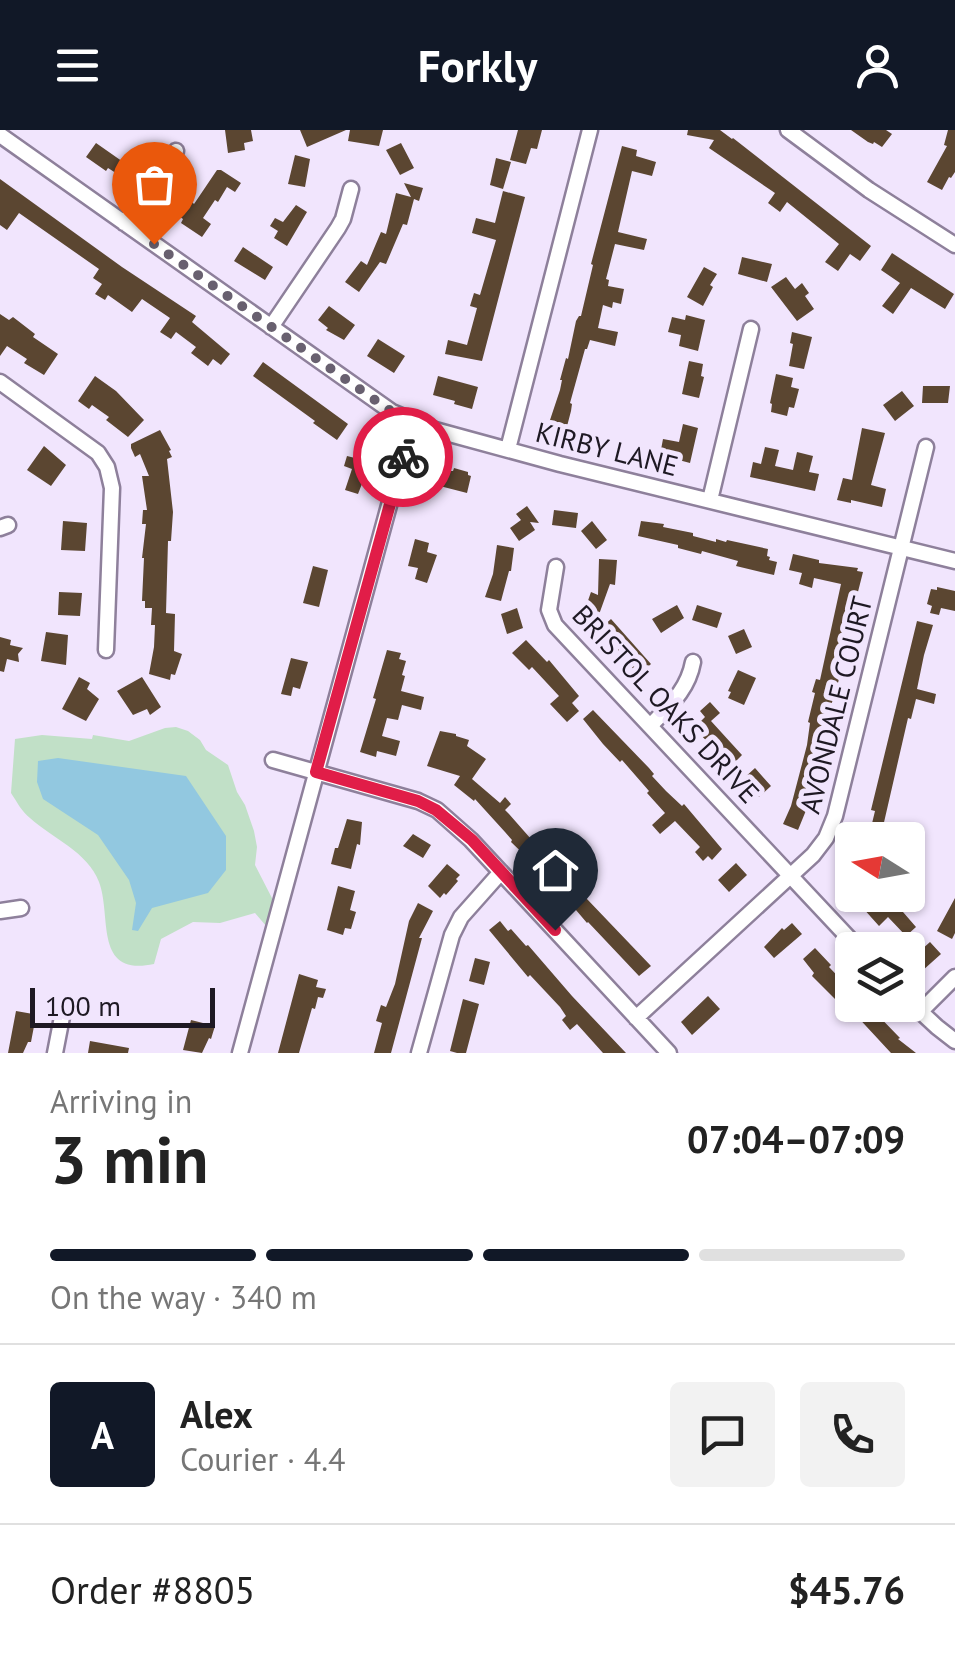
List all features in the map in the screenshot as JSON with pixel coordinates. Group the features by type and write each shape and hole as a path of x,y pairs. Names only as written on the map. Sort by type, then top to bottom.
{"street":[{"name":"KIRBY LANE","path":"590,130 508,449 955,561"},
{"path":"788,130 869,190 953,238"},
{"path":"0,136 392,412 436,430 508,449"},
{"path":"124,223 176,151"},
{"path":"271,327 338,228 350,189"},
{"path":"710,500 751,329"},
{"path":"0,382 98,454 107,468 112,488 106,650"},
{"path":"240,1053 412,421"},
{"name":"AVONDALE COURT","path":"636,1018 822,845 835,816 926,447"},
{"name":"BRISTOL OAKS DRIVE","path":"556,567 549,610 555,625 843,932"},
{"path":"650,726 680,694 694,662"},
{"path":"274,760 418,801 453,822 669,1053"},
{"path":"419,1053 452,935 461,917 501,872"},
{"path":"0,911 22,908"},
{"path":"925,1007 955,977"},
{"path":"925,1016 955,1041"},
{"path":"54,1053 62,1017"}],"green space":[{"path":"176,727 188,731 228,765 254,831 255,865 274,902 267,927 255,913 220,923 193,922 161,939 154,964 135,966 113,953 103,896 94,871 27,816 11,793 15,739 42,735 92,739 93,735 129,741"}],"water":[{"path":"58,758 186,776 226,836 226,870 208,893 152,908 138,931 132,930 136,903 129,880 98,835 43,799 37,782 38,761"}],"building":[{"path":"225,130 251,130 253,141 244,143 245,150 228,153"},
{"path":"300,130 346,130 307,147"},
{"path":"350,130 383,130 379,146 348,141"},
{"path":"518,130 542,130 537,149 531,148 526,164 510,160"},
{"path":"688,130 720,130 733,138 871,246 860,261 850,254 838,271 825,262 839,244 787,202 780,212 768,203 775,193 709,148 714,140 687,135"},
{"path":"851,130 886,130 892,134 882,147"},
{"path":"948,130 955,130 955,172 942,190 927,182 947,146 944,145"},
{"path":"96,143 126,164 119,175 86,157"},
{"path":"401,143 414,168 400,175 386,150"},
{"path":"622,146 637,150 636,156 656,162 652,176 632,171 618,232 647,239 644,250 615,244 606,279 608,286 624,289 621,304 613,302 612,308 603,305 598,328 618,332 615,346 590,340 570,403 565,434 548,429 549,423 576,321 581,316"},
{"path":"295,155 310,159 305,187 288,184"},
{"path":"496,158 511,162 503,189 490,185"},
{"path":"217,170 241,183 235,192 227,187 218,202 215,200 203,218 211,224 202,237 181,223 183,219 173,212 180,202 188,208 194,204"},
{"path":"0,179 196,316 192,322 230,354 221,365 213,359 208,366 191,353 196,347 176,332 171,339 160,332 170,318 142,299 132,312 108,295 105,300 95,294 102,284 93,278 99,269 19,213 7,230 0,225"},
{"path":"404,183 423,188 419,201 414,199 407,225 403,224 386,264 380,262 359,292 345,282 361,261 367,265 381,232 386,234 396,193 411,197"},
{"path":"503,191 525,197 482,361 445,354 448,340 467,345 477,308 470,306 474,293 480,295 496,240 472,233 476,218 495,223"},
{"path":"296,205 307,212 287,246 274,238 278,231 270,226 275,218 283,222"},
{"path":"243,247 273,267 265,280 234,261"},
{"path":"892,253 954,294 945,309 911,288 893,314 882,306 900,283 881,270"},
{"path":"742,257 772,264 767,282 738,274"},
{"path":"704,267 717,274 703,306 687,297"},
{"path":"786,277 795,289 802,283 814,309 797,321 771,287"},
{"path":"329,306 355,325 344,340 326,330 318,320"},
{"path":"0,314 9,320 13,317 58,354 44,375 7,346 0,356"},
{"path":"686,315 705,320 698,351 679,346 681,335 668,332 672,317 685,320"},
{"path":"792,332 812,337 804,369 789,366"},
{"path":"378,339 405,356 394,373 367,356"},
{"path":"689,361 703,364 699,398 682,394"},
{"path":"263,362 348,424 337,440 253,376"},
{"path":"776,374 793,378 791,387 799,389 794,408 789,407 787,416 771,412"},
{"path":"95,376 144,420 128,437 106,420 109,417 78,401"},
{"path":"438,376 478,387 472,409 433,395"},
{"path":"923,386 950,386 948,403 922,403"},
{"path":"902,391 914,406 895,421 883,405"},
{"path":"683,424 698,428 690,463 660,455 663,439 679,442"},
{"path":"862,428 885,433 871,485 886,489 882,507 837,500 843,478 852,480"},
{"path":"160,430 172,457 167,459 173,512 166,613 175,614 174,651 182,654 170,680 149,674 155,625 151,625 152,608 145,608 142,601 146,524 142,524 143,510 147,510 142,476 149,476 140,454 135,457 131,448 131,444"},
{"path":"44,446 66,465 51,486 27,470"},
{"path":"765,447 779,450 775,466 793,470 797,452 813,456 809,472 819,474 815,491 750,477 753,462 761,464"},
{"path":"358,448 374,453 358,494 345,490 352,469 344,466 347,456 355,458"},
{"path":"454,468 471,476 467,493 432,484 436,471 449,474"},
{"path":"527,506 539,523 530,522 535,530 519,541 510,528 521,520 516,514"},
{"path":"554,510 578,513 576,528 552,525"},
{"path":"63,521 87,523 85,551 61,550"},
{"path":"592,521 607,540 596,549 581,531"},
{"path":"641,521 664,524 663,527 716,542 727,540 768,549 769,560 777,562 774,575 736,566 738,561 638,536"},
{"path":"415,539 429,543 427,552 437,555 427,583 415,579 418,568 408,566"},
{"path":"497,545 514,548 501,601 485,597"},
{"path":"793,554 863,572 838,684 821,736 824,737 807,808 798,830 783,824 807,745 815,693 812,692 816,679 820,680 841,584 814,578 812,588 799,584 802,573 789,570"},
{"path":"599,559 617,560 615,585 610,584 597,620 583,615 591,592 598,595"},
{"path":"313,566 328,570 319,607 303,603"},
{"path":"931,589 955,591 955,611 941,608 939,615 930,613 932,606 927,604"},
{"path":"59,592 82,593 80,616 58,615"},
{"path":"677,605 684,618 661,633 652,619"},
{"path":"697,605 722,613 717,628 692,620"},
{"path":"517,608 523,628 507,634 501,614"},
{"path":"611,619 651,664 639,675 600,633"},
{"path":"917,621 933,625 917,689 936,694 934,704 916,699 884,822 872,822 875,811 871,810"},
{"path":"744,629 752,647 736,654 728,636"},
{"path":"46,632 68,635 66,665 41,661"},
{"path":"0,637 23,648 18,654 19,662 7,659 4,672 0,671"},
{"path":"526,640 579,696 572,703 579,711 567,722 550,704 559,696 532,667 529,670 512,653"},
{"path":"387,650 401,653 399,659 406,661 401,691 424,697 421,710 402,705 398,720 387,718 382,736 400,741 396,756 377,751 376,757 360,752"},
{"path":"291,658 308,662 300,689 293,687 291,696 281,694"},
{"path":"738,670 756,678 744,705 728,698"},
{"path":"79,677 90,683 87,689 99,699 86,721 62,709"},
{"path":"142,677 161,707 150,715 147,709 133,715 117,691"},
{"path":"710,702 720,713 711,721 742,755 731,766 694,728 705,717 700,711"},
{"path":"593,710 722,849 712,860 708,856 703,861 695,852 700,847 675,821 660,834 652,825 665,813 583,719"},
{"path":"440,731 469,740 467,746 486,759 472,779 500,803 505,797 511,804 505,810 651,966 639,976 475,799 454,785 460,776 427,766"},
{"path":"755,768 771,786 759,797 743,779"},
{"path":"347,819 362,822 360,845 357,844 351,869 331,864"},
{"path":"413,834 431,845 423,858 403,846"},
{"path":"736,863 747,875 729,892 718,880"},
{"path":"447,864 460,875 440,898 428,886"},
{"path":"338,886 355,891 350,910 356,912 351,929 345,928 343,935 327,930"},
{"path":"955,898 955,933 952,939 937,931"},
{"path":"418,903 433,911 419,938 391,1053 374,1053 382,1023 376,1021 395,984 409,921"},
{"path":"866,912 903,912 916,927 902,932 888,917 879,926"},
{"path":"500,921 528,945 626,1053 603,1053 577,1024 570,1030 562,1020 566,1016 560,1007 528,977 489,930"},
{"path":"792,923 802,934 774,958 764,947"},
{"path":"930,942 941,954 925,968 925,946"},
{"path":"815,948 831,965 835,973 835,999 812,976 814,973 803,959"},
{"path":"475,958 490,962 484,985 469,981"},
{"path":"299,974 318,980 316,987 326,989 323,998 318,997 315,1009 312,1008 299,1053 278,1053"},
{"path":"708,996 720,1009 692,1035 681,1022"},
{"path":"463,999 479,1004 466,1053 457,1053 450,1051"},
{"path":"16,1011 33,1014 31,1042 23,1053 8,1053"},
{"path":"191,1020 215,1026 202,1053 183,1050"},
{"path":"862,1022 884,1022 916,1053 891,1053"},
{"path":"90,1041 129,1048 128,1053 88,1053"}],"way so far":[{"path":"154,244 392,412 412,421 403,457"}],"route":[{"path":"403,457 316,772 418,801 436,810 472,840 555,930"}]}
